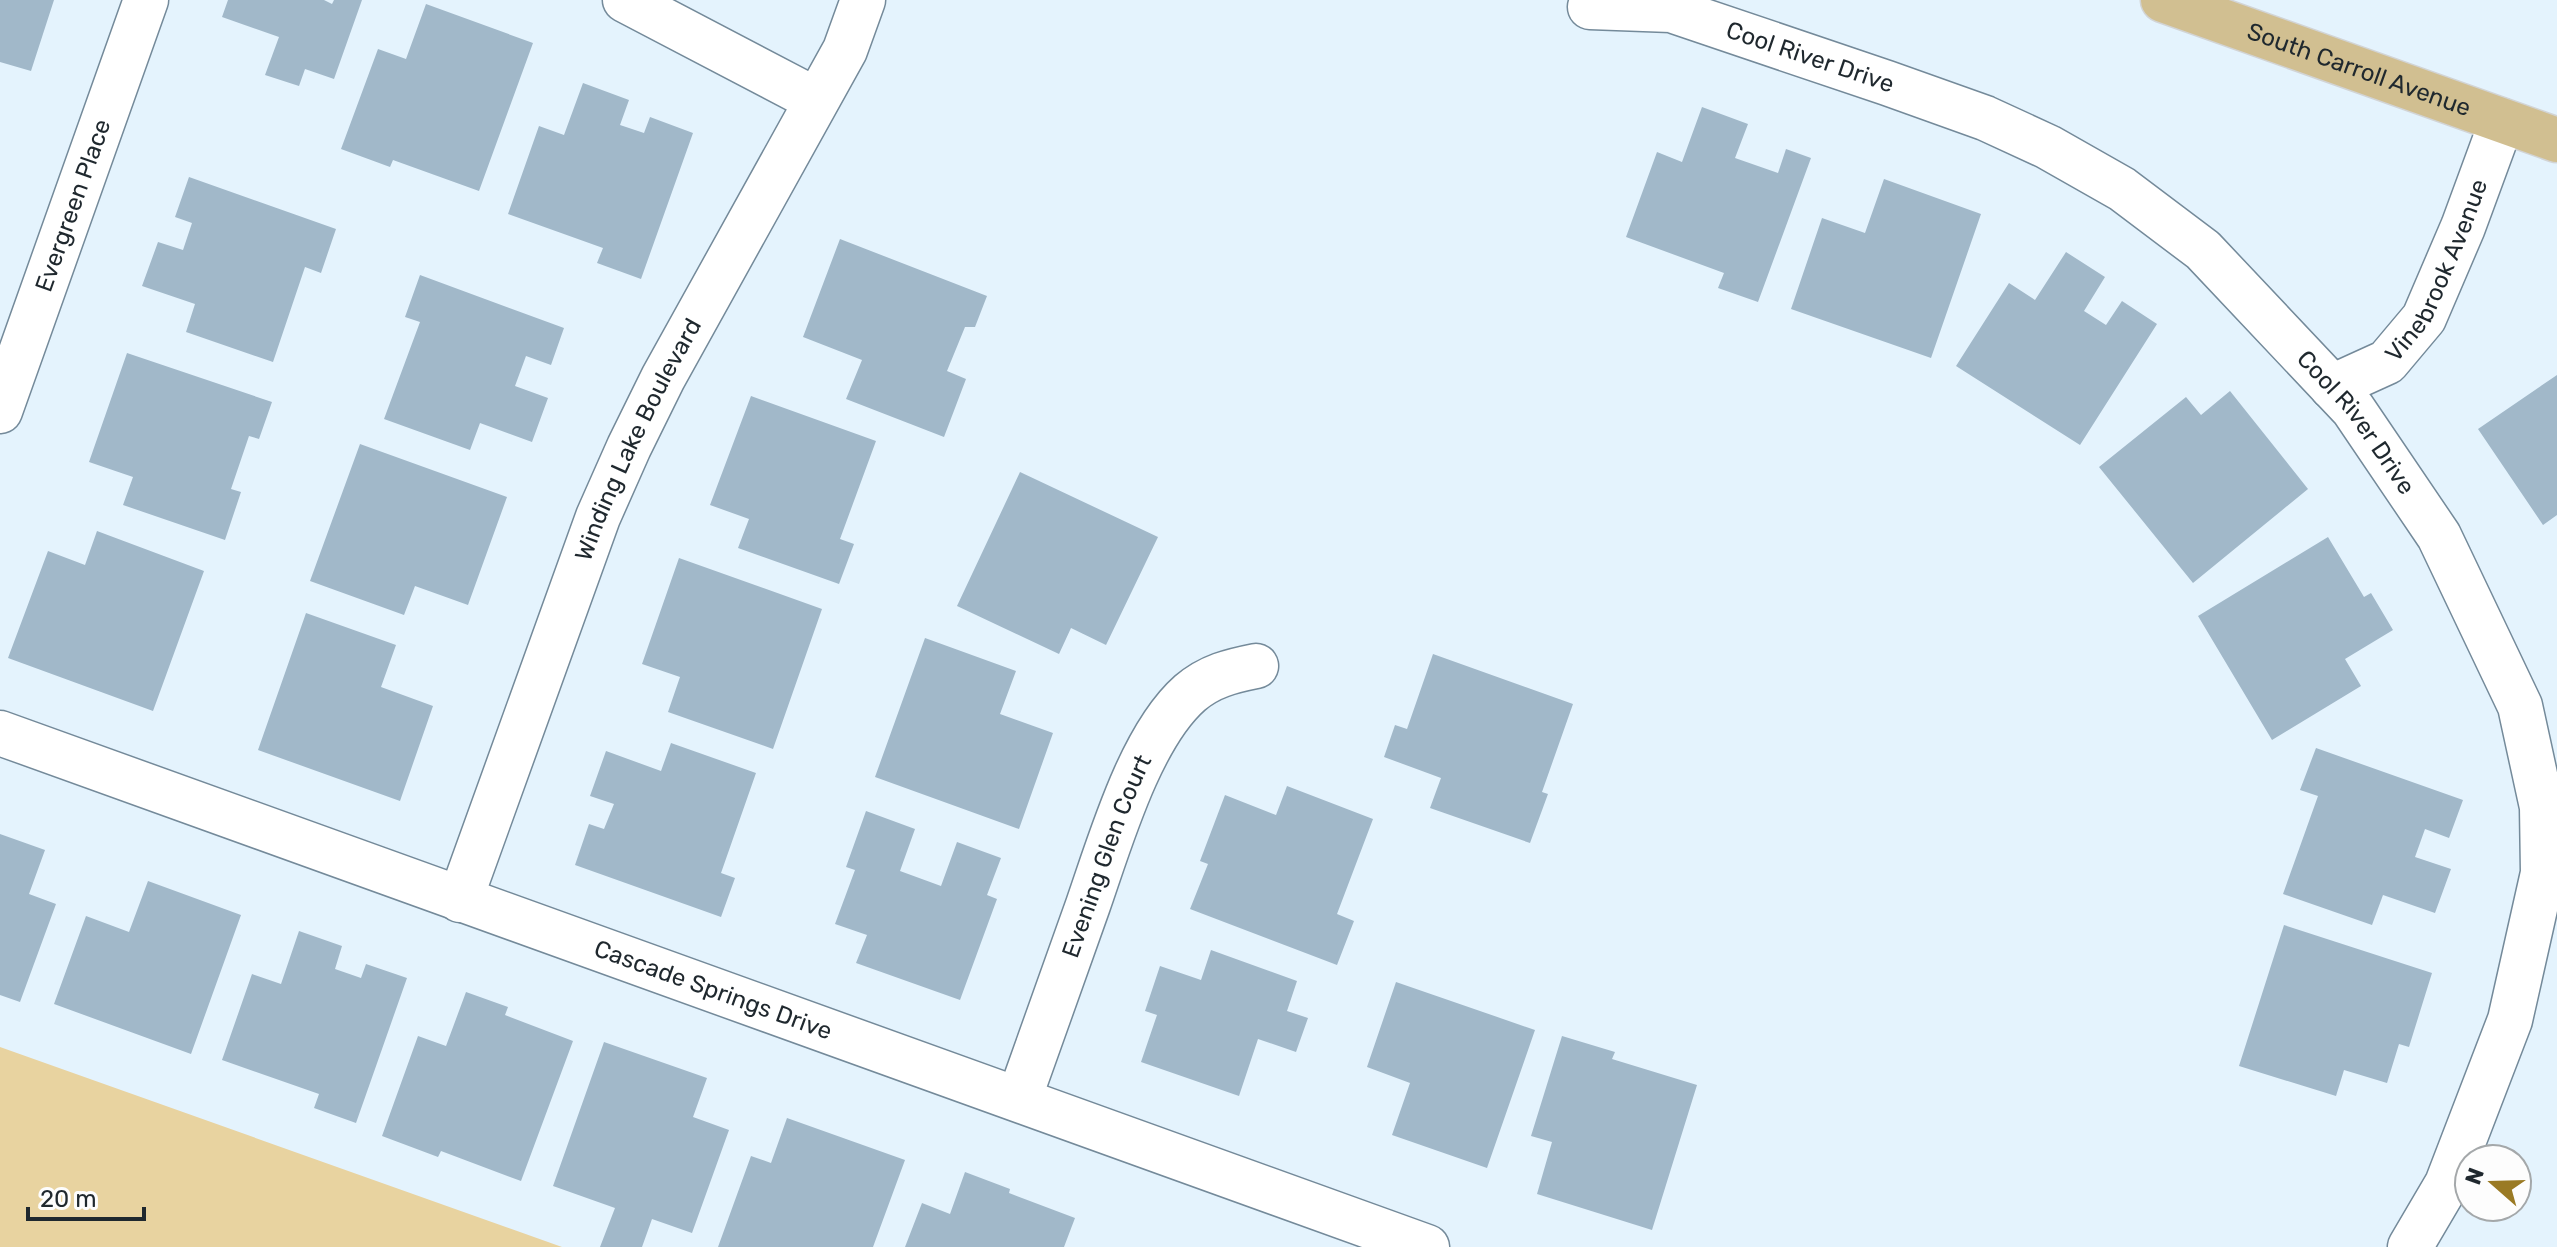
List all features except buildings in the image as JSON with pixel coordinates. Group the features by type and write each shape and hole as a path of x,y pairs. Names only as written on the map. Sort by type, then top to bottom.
{"main road":[{"name":"South Carroll Avenue","path":"2163,0 2557,140"}],"street":[{"name":"Evergreen Place","path":"0,411 146,0"},
{"path":"625,0 816,100"},
{"name":"Winding Lake Boulevard","path":"460,900 598,517 629,447 663,378 845,50 863,0"},
{"name":"Cool River Drive","path":"1590,7 1671,10 1985,118 2048,147 2122,189 2203,250 2353,409 2439,536 2520,706 2542,807 2543,873 2510,1020 2447,1184 2410,1247"},
{"name":"Vinebrook Avenue","path":"2332,387 2387,362 2424,318 2463,227 2502,121"},
{"name":"Evening Glen Court","path":"1019,1099 1115,828 1143,759 1188,695 1209,679 1232,670 1256,666"},
{"name":"Cascade Springs Drive","path":"0,733 1427,1247"}],"shaded area":[{"path":"0,1047 562,1247 0,1247"}]}
